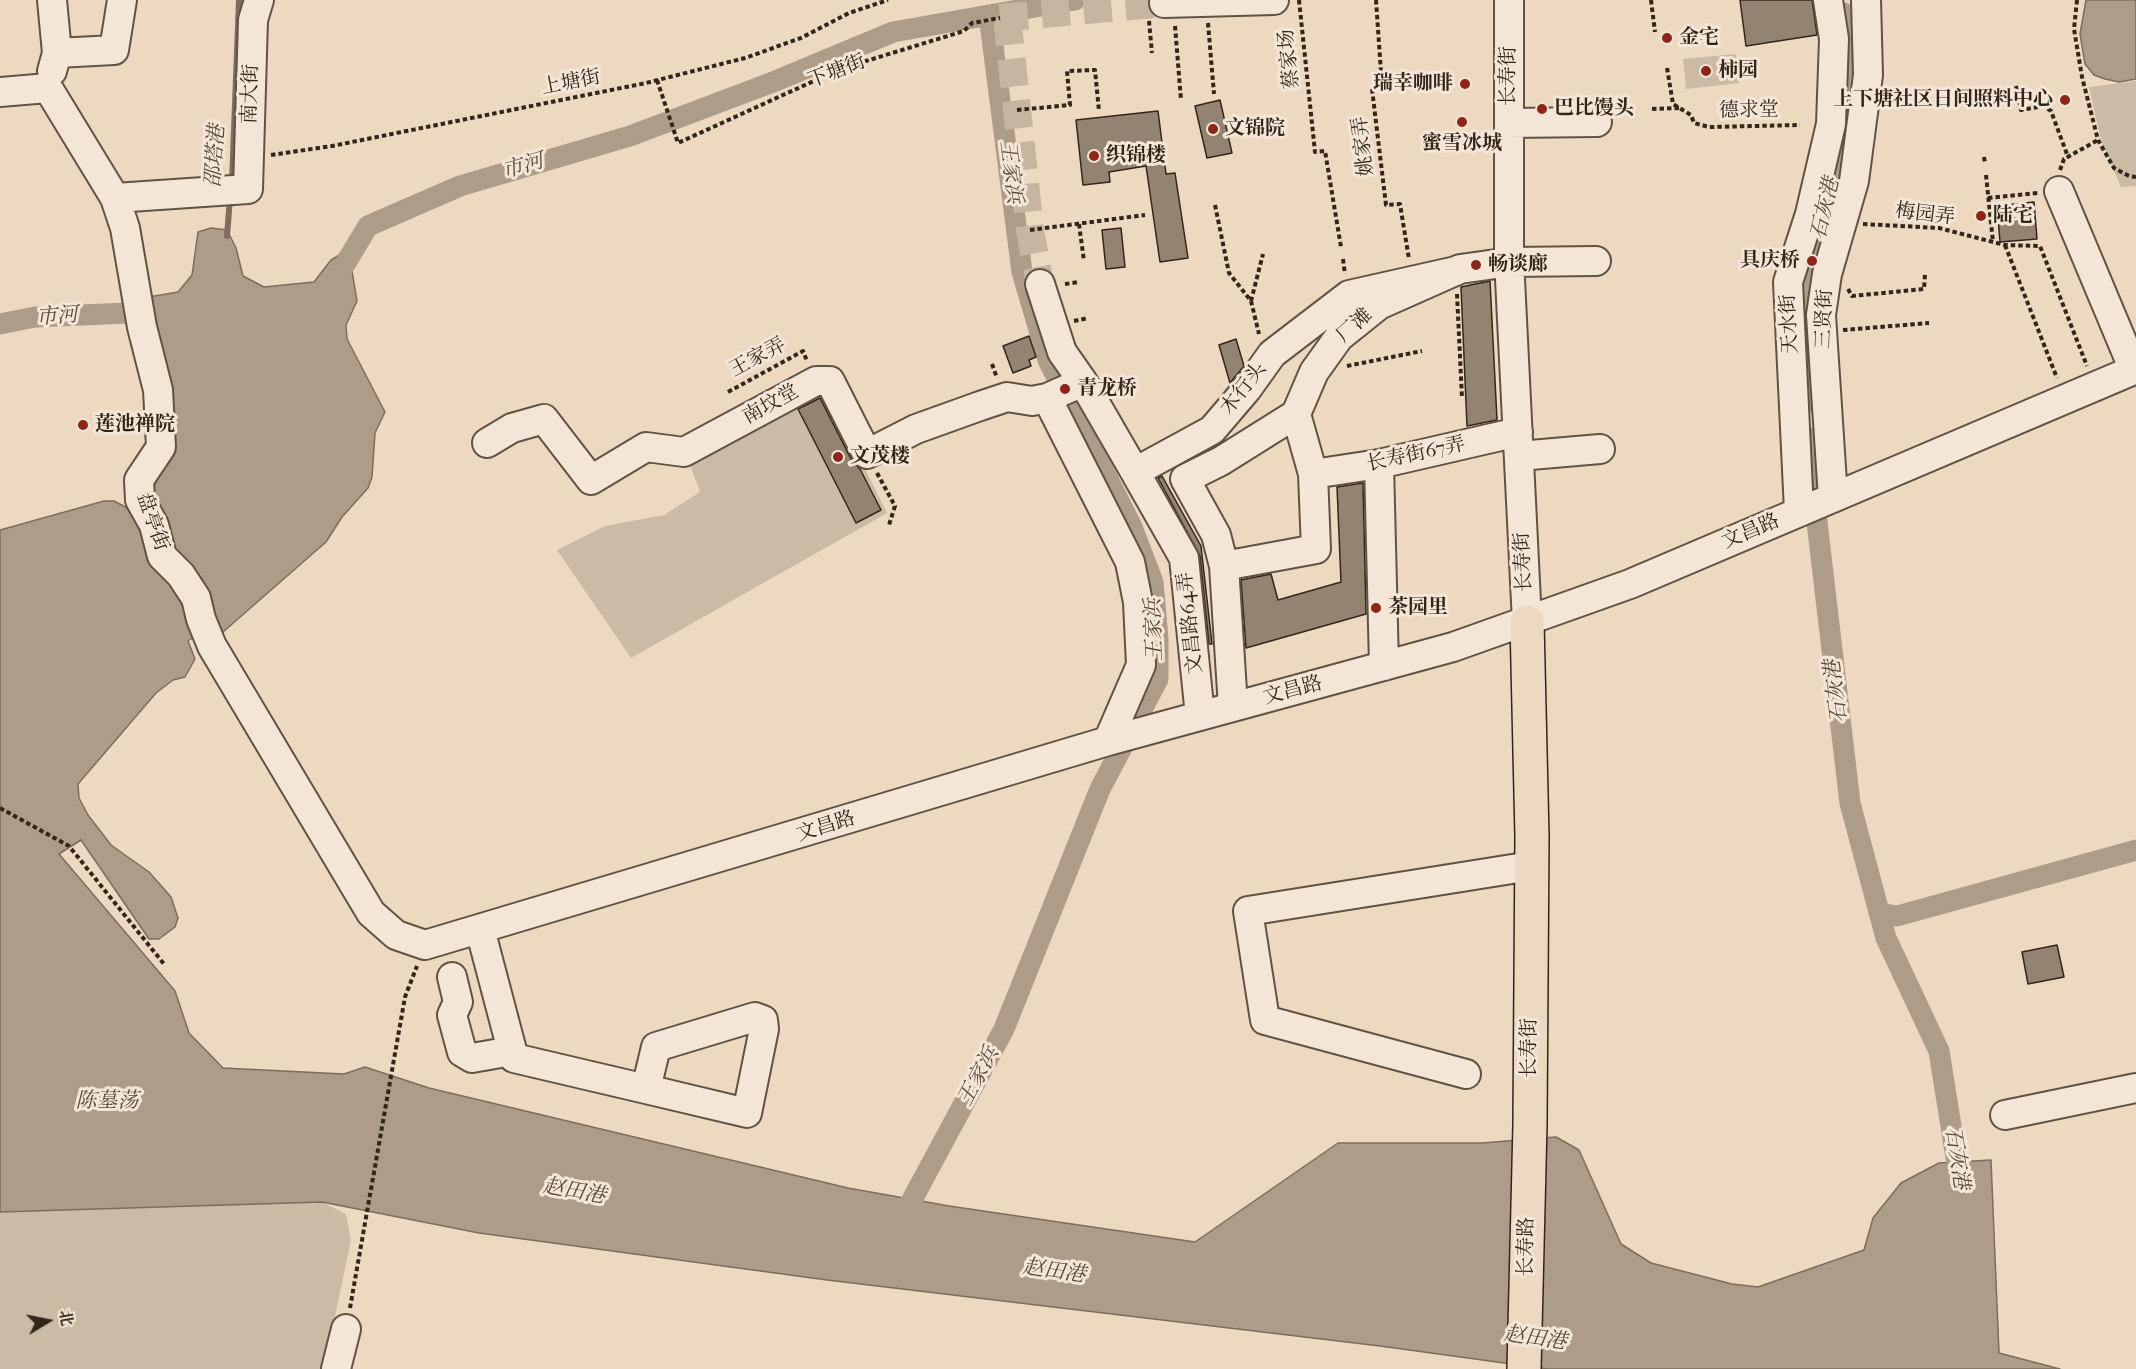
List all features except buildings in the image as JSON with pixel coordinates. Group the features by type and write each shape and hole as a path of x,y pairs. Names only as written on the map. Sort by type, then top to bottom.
{"main road":[{"name":"长寿街","path":"1527,622 1532,866 1530,1124"},
{"name":"长寿路","path":"1524,1369 1530,1124"}],"street":[{"path":"0,92 48,88 57,53 52,0"},
{"path":"57,53 114,50 122,0"},
{"name":"南大街","path":"115,198 237,190 249,155 253,20 259,0"},
{"path":"1162,7 1274,0"},
{"name":"长寿街","path":"1509,0 1510,262 1527,622"},
{"name":"天水街","path":"1816,504 1788,282 1811,260 1810,214 1831,124 1834,39 1828,0"},
{"name":"三贤街","path":"1816,504 1822,332 1811,260 1842,223 1854,181 1868,75 1866,0"},
{"name":"盘亭街","path":"48,88 115,198 125,228 142,327 158,390 161,447 139,480 140,500 154,525 162,556 181,575 196,598 201,619 212,646 371,912 396,935 425,945"},
{"path":"1509,123 1597,122"},
{"path":"2059,191 2135,369"},
{"name":"厂滩","path":"1296,414 1330,328 1456,270 1510,262 1596,261"},
{"name":"木行头","path":"1135,472 1212,430 1247,389 1272,354 1330,328 1349,296 1456,270"},
{"path":"1040,284 1062,352 1064,390 1130,562 1138,602 1141,665 1108,741"},
{"name":"文昌路","path":"425,945 1159,726 1453,647 1630,584 2135,369"},
{"name":"南坟堂","path":"487,443 512,428 544,419 591,480 646,447 684,452 816,381 830,381 867,454"},
{"path":"867,454 915,429 1007,397 1032,401 1064,390"},
{"path":"1064,390 1135,472"},
{"path":"1224,566 1316,549 1313,474 1296,414 1221,461 1185,479 1216,535 1224,566 1233,707"},
{"name":"长寿街67弄","path":"1313,474 1519,444 1600,449"},
{"path":"1379,464 1384,666"},
{"name":"文昌路64弄","path":"1135,472 1184,558 1200,716"},
{"path":"1466,1074 1265,1020 1248,911 1532,866"},
{"path":"480,929 514,1058 646,1089"},
{"path":"452,977 458,1002 452,1015 462,1053 472,1059 512,1051"},
{"path":"2005,1115 2136,1088"},
{"path":"336,1369 346,1329"}],"path":[{"name":"上塘街","path":"249,155 298,152 332,146 657,80 745,58 801,38 849,13 888,0"},
{"name":"蔡家场","path":"1299,0 1315,152 1325,151 1341,247"},
{"name":"姚家弄","path":"1376,0 1382,87 1372,89 1386,205 1400,204 1412,281"},
{"path":"1651,0 1655,32"},
{"path":"2078,0 2074,28 2082,77 2098,140 2114,168 2136,177"},
{"path":"1206,4 1214,94"},
{"path":"1152,53 1162,7"},
{"path":"1162,7 1181,100"},
{"name":"下塘街","path":"657,80 678,143 840,69 964,32 972,23 1000,18"},
{"name":"德求堂","path":"1667,68 1673,104 1692,115 1694,123 1708,127 1800,125"},
{"path":"1017,110 1070,105 1067,72 1095,70 1099,111"},
{"path":"2016,86 2021,110 2044,106 2051,111 2068,157"},
{"path":"1652,109 1680,108"},
{"path":"1988,198 2059,191 2059,175 2064,159 2098,140"},
{"path":"1984,157 1985,163"},
{"path":"1986,174 1994,242"},
{"path":"1215,205 1229,273 1251,301 1266,361"},
{"path":"1030,230 1145,215"},
{"name":"梅园弄","path":"1842,223 1939,228 2005,245 2040,246 2095,386"},
{"path":"1079,224 1084,261"},
{"path":"2005,245 2065,399"},
{"path":"1251,301 1263,254"},
{"path":"1811,260 1852,296 1924,289 1925,274"},
{"path":"1456,270 1462,398"},
{"path":"1822,332 1929,323"},
{"name":"王家弄","path":"728,392 803,351"},
{"path":"1314,372 1422,351"},
{"path":"867,454 895,507 889,525"},
{"path":"0,808 69,846 164,964"},
{"path":"355,1280 405,997 425,945"}],"shaded area":[{"path":"1736,54 1739,83 1686,89 1683,59"},
{"path":"2136,81 2136,186 2121,187 2101,140 2089,87"},
{"path":"823,385 887,513 631,658 557,550 605,526 664,515 700,492 687,457"},
{"path":"322,1202 346,1214 351,1240 324,1369 0,1369 0,1212"}],"water":[{"path":"2086,0 2136,0 2136,79 2119,82 2105,79 2094,75 2085,64 2080,34"},
{"path":"211,228 227,230 236,248 243,276 264,287 314,282 331,260 346,251 352,255 357,301 346,325 347,339 385,412 375,433 372,477 368,488 342,517 326,542 223,632 216,622 188,641 195,659 185,677 173,680 156,693 78,784 79,798 88,815 111,845 149,872 171,897 178,918 175,927 159,939 149,939 81,840 59,854 175,991 189,1033 223,1068 344,1074 365,1067 429,1088 848,1188 949,1206 1195,1242 1338,1143 1482,1143 1556,1137 1579,1150 1621,1244 1651,1263 1732,1284 1758,1287 1864,1250 1873,1218 1901,1183 1939,1163 1991,1160 1999,1353 2060,1369 1548,1369 1380,1346 827,1280 479,1233 322,1202 0,1212 0,530 104,501 114,501 129,509 165,447 122,306 125,301 178,292 192,275 198,232"}],"waterway":[{"name":"邵塔港","path":"232,182 239,0"},
{"name":"市河","path":"336,279 368,226 460,186 630,136 773,82 893,32 1075,0"},
{"name":"石灰港","path":"1806,403 1810,277 1846,126 1848,43 1844,13"},
{"name":"王家浜","path":"899,1224 1004,1029 1100,789 1158,679 1158,639 1153,582 1132,527 1048,360 1022,272 989,15"},
{"name":"邵塔港","path":"227,236 230,198"},
{"name":"市河","path":"0,324 35,317 151,312"},
{"name":"石灰港","path":"1807,437 1850,803 1886,938 1939,1051 1961,1189"},
{"path":"1879,913 1897,916 2136,850"}],"tunnel":[{"path":"1000,18 1164,3"},
{"path":"1007,17 1030,230 1040,284"}],"place":[{"name":"金宅","path":"1667,38"},
{"name":"柿园","path":"1706,71"},
{"name":"瑞幸咖啡","path":"1465,84"},
{"name":"上下塘社区日间照料中心","path":"2065,100"},
{"name":"巴比馒头","path":"1542,109"},
{"name":"蜜雪冰城","path":"1462,122"},
{"name":"文锦院","path":"1213,129"},
{"name":"织锦楼","path":"1094,156"},
{"name":"陆宅","path":"1981,216"},
{"name":"具庆桥","path":"1812,261"},
{"name":"畅谈廊","path":"1476,265"},
{"name":"青龙桥","path":"1065,389"},
{"name":"莲池禅院","path":"83,425"},
{"name":"文茂楼","path":"838,457"},
{"name":"茶园里","path":"1376,608"}],"water label":[{"name":"陈墓荡","path":"107,1102"},
{"name":"赵田港","path":"574,1192"},
{"name":"赵田港","path":"1054,1272"},
{"name":"赵田港","path":"1535,1339"}]}
